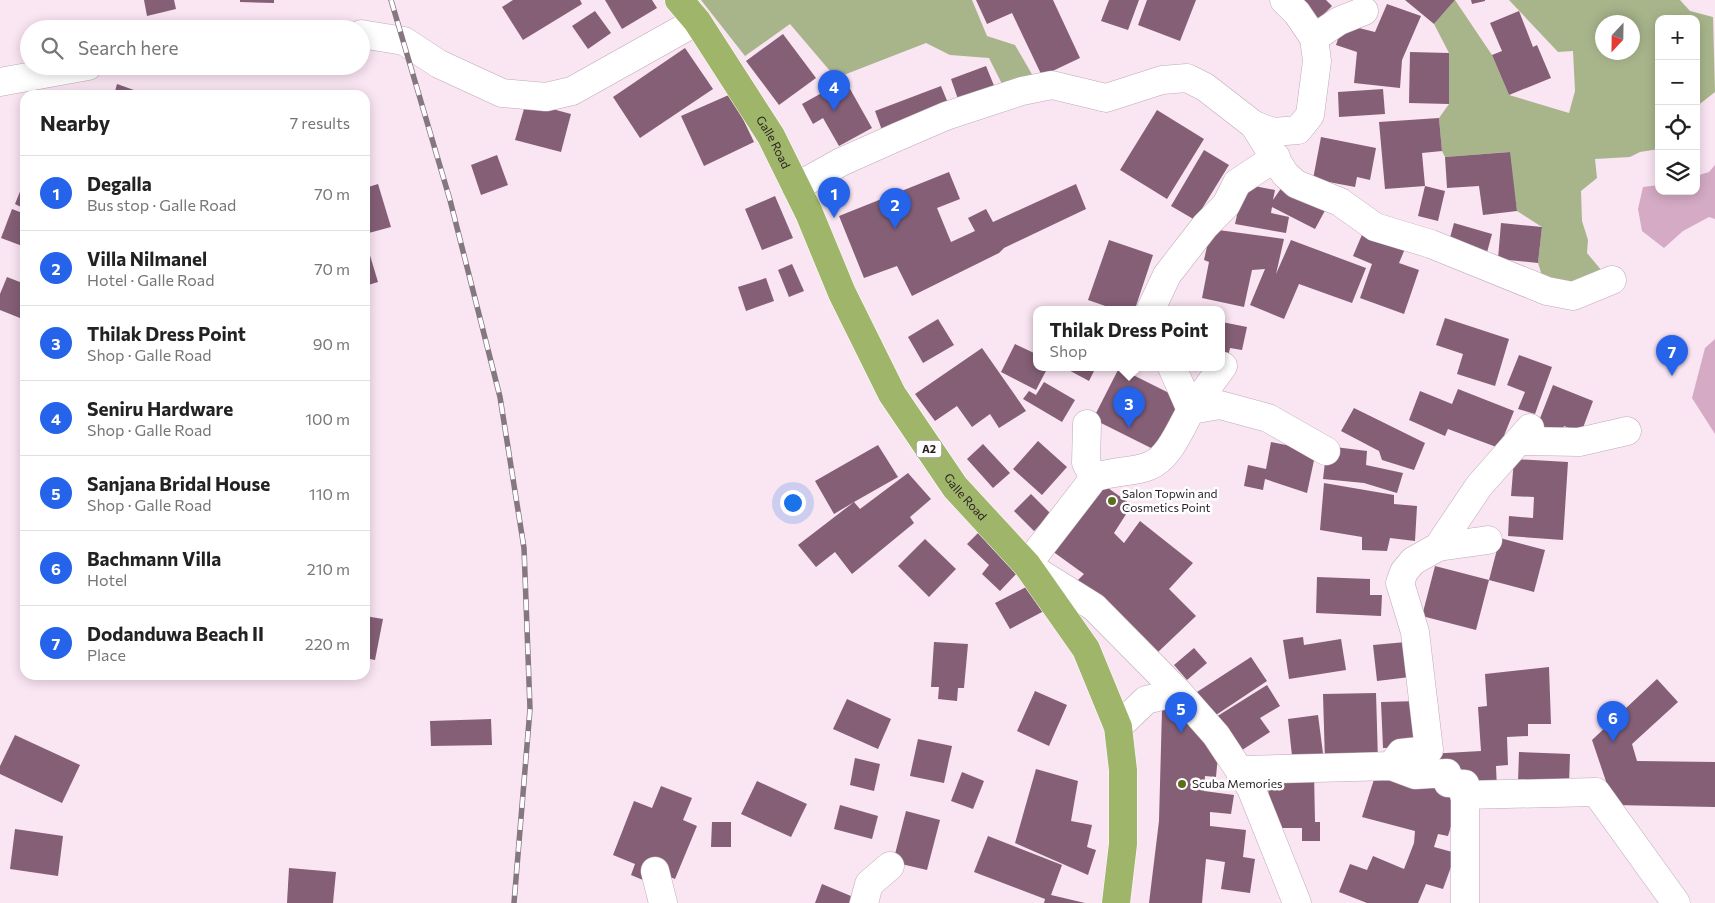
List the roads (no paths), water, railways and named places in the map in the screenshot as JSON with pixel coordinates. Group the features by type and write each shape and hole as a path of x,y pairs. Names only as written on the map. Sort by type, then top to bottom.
{"highway":[{"name":"Galle Road","path":"679,0 697,21 772,136 842,293 892,394 955,487 1028,565 1086,649 1118,727 1123,770 1123,844 1116,903"}],"street":[{"path":"1254,126 1273,132 1298,130 1310,116 1316,61 1314,38 1297,12 1284,0"},
{"path":"1314,38 1331,16 1356,5"},
{"path":"370,35 404,41 439,64 502,93 546,97 572,91 697,21"},
{"path":"0,82 38,75"},
{"path":"796,187 841,162 946,116 1022,91 1052,85 1106,98 1162,80 1187,78 1205,87 1254,126 1276,157 1285,174 1296,184 1340,202 1375,227 1431,244 1547,291 1573,296 1612,280"},
{"path":"1152,306 1167,275 1204,226 1226,205 1237,183 1276,157"},
{"path":"1174,371 1191,410"},
{"path":"1219,371 1160,458 1148,466 1108,472 1094,478 1028,565 1094,607 1178,692 1216,735 1251,788 1298,903"},
{"path":"1191,410 1220,406 1268,418 1326,451"},
{"path":"1086,424 1086,463 1094,478"},
{"path":"1438,547 1479,486 1524,435 1580,442 1627,431"},
{"path":"1391,766 1401,753 1429,750 1415,632 1400,583 1404,572 1413,561 1438,547 1488,540"},
{"path":"1118,727 1146,700 1178,692"},
{"path":"1239,770 1391,766 1415,775 1447,774 1448,783 1465,784 1465,903"},
{"path":"1464,795 1596,792 1676,903"},
{"path":"864,903 869,884 890,866"},
{"path":"655,871 663,903"}],"railway":[{"path":"391,0 450,200 500,397 524,548 530,709 514,903"}],"place":[{"name":"Seniru Hardware","path":"834,111"},
{"name":"Degalla","path":"834,218"},
{"name":"Villa Nilmanel","path":"895,229"},
{"name":"Dodanduwa Beach II","path":"1672,376"},
{"name":"Thilak Dress Point","path":"1129,428"},
{"name":"Salon Topwin and Cosmetics Point","path":"1112,501"},
{"name":"Sanjana Bridal House","path":"1181,733"},
{"name":"Bachmann Villa","path":"1613,742"},
{"name":"Scuba Memories","path":"1182,784"}]}
